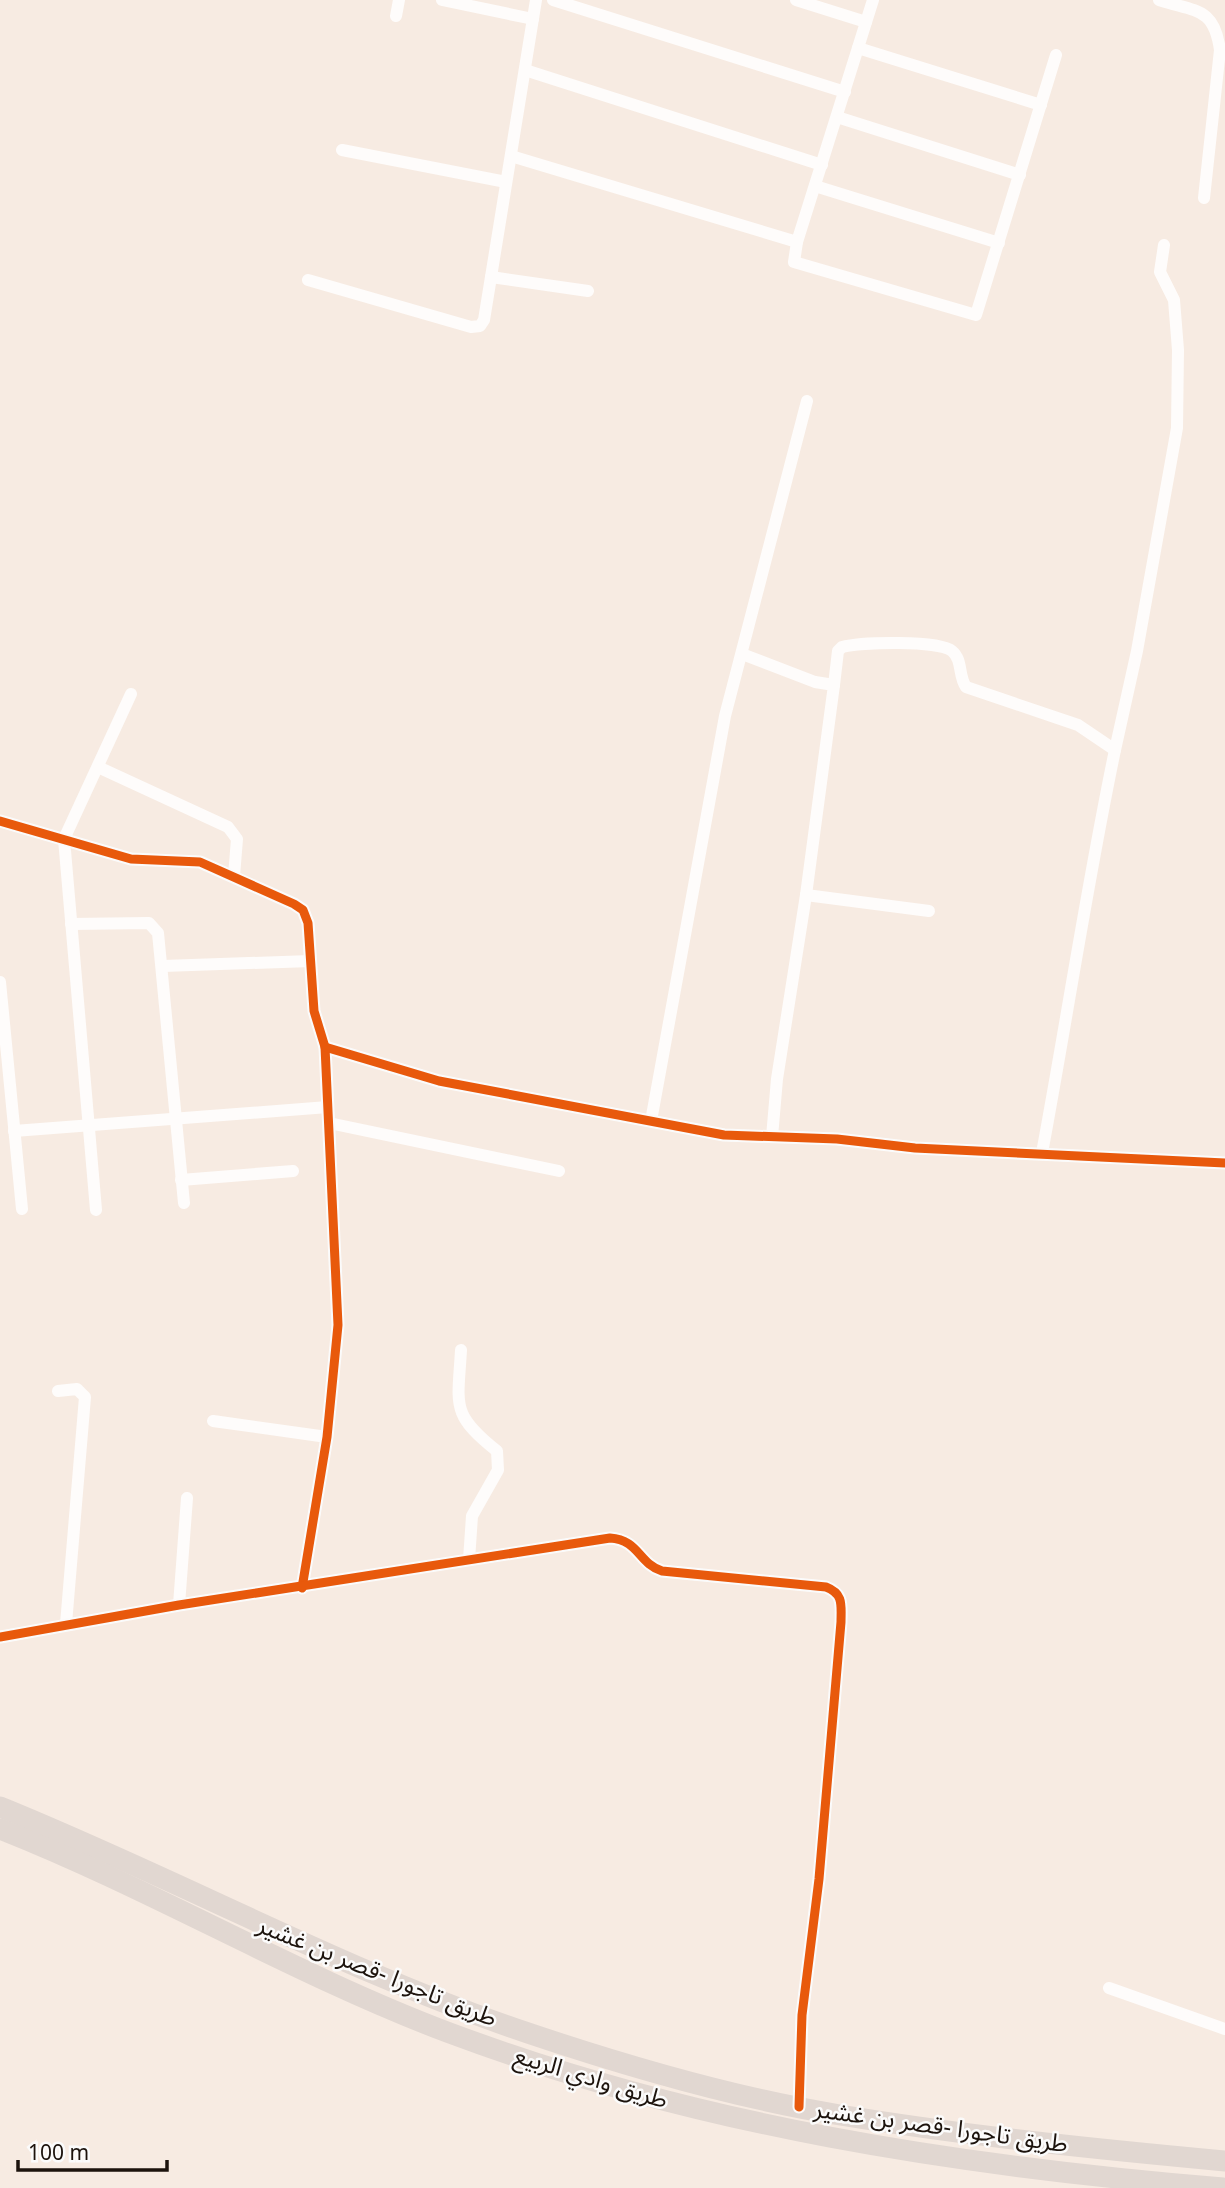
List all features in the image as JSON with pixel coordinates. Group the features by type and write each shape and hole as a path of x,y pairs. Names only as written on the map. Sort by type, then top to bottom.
{"highway":[{"name":"طريق تاجورا -قصر بن غشير","path":"0,1807 107,1852 287,1937 486,2018 631,2064 799,2107 1012,2140 1225,2161"},
{"name":"طريق وادي الربيع","path":"0,1829 147,1892 273,1956 392,2009 447,2032 604,2085 811,2136 946,2158 1223,2188"}],"street":[{"path":"396,16 399,0"},
{"path":"442,0 533,19"},
{"path":"308,281 471,327 480,326 484,320 536,0"},
{"path":"553,0 845,92"},
{"path":"796,0 866,22"},
{"path":"873,0 797,242 794,262 976,315 1056,55"},
{"path":"1159,0 1208,17 1217,28 1220,50 1204,198"},
{"path":"858,48 1041,105"},
{"path":"525,70 822,165"},
{"path":"837,117 1020,175"},
{"path":"342,150 506,182"},
{"path":"511,156 797,242"},
{"path":"815,186 999,243"},
{"path":"1042,1153 1075,976 1096,842 1137,651 1177,428 1178,350 1174,300 1160,272 1164,245"},
{"path":"491,277 588,291"},
{"path":"651,1121 725,716 807,401"},
{"path":"772,1137 777,1079 806,895 838,651 842,646 912,645 947,648 956,655 966,687 1079,725 1115,750"},
{"path":"742,653 815,682 834,685"},
{"path":"96,1210 64,839 131,694"},
{"path":"98,767 229,827 237,839 234,876"},
{"path":"0,821 131,859 200,862 303,911 308,923 316,1019 325,1047 338,1325 327,1437 302,1588"},
{"path":"806,895 929,911"},
{"path":"71,924 149,923 159,933 174,1118 184,1203"},
{"path":"163,966 312,961"},
{"path":"0,982 22,1209"},
{"path":"325,1047 439,1081 724,1135 836,1139 915,1148 1225,1164"},
{"path":"13,1131 328,1107"},
{"path":"329,1123 559,1171"},
{"path":"181,1180 293,1171"},
{"path":"461,1350 458,1400 464,1421 497,1451 498,1470 472,1516 469,1560"},
{"path":"58,1391 77,1389 85,1397 66,1624"},
{"path":"213,1421 327,1437"},
{"path":"179,1605 187,1498"},
{"path":"0,1637 179,1605 622,1538 632,1544 651,1566 662,1571 826,1587 835,1591 841,1599 819,1880 802,2015 799,2107"},
{"path":"1108,1988 1225,2029"}],"cycle path":[{"path":"0,821 131,859 200,862 303,910 308,923 314,1011 325,1047 338,1325 327,1437 302,1588"},
{"path":"325,1047 439,1081 724,1135 837,1139 915,1148 1225,1163"},
{"path":"0,1637 179,1605 610,1538 627,1543 648,1563 662,1571 826,1587 832,1590 839,1597 841,1622 819,1879 802,2015 799,2107"}]}
